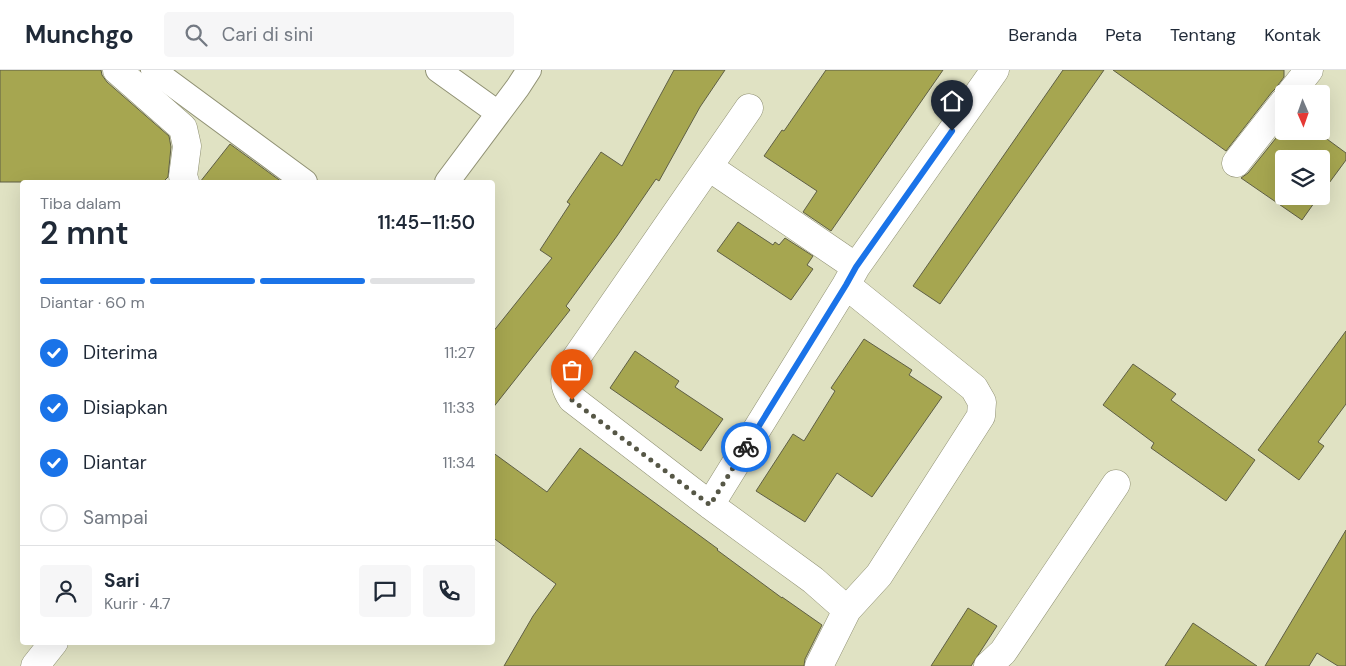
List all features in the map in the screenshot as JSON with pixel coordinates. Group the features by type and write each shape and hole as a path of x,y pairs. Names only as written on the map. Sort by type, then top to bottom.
{"street":[{"path":"117,70 183,128 187,146 184,176 185,180"},
{"path":"710,505 851,276 995,70"},
{"path":"1297,85 1309,70"},
{"path":"750,108 567,371 565,378 566,388 572,400 710,505 813,580 846,610"},
{"path":"1236,163 1275,113"},
{"path":"709,167 851,276 974,388 982,402 982,416 879,576 846,610 819,666"},
{"path":"988,666 1003,652 1116,484"},
{"path":"35,666 52,645"}],"lane":[{"path":"153,70 302,180"},
{"path":"438,70 498,113"},
{"path":"448,180 529,70"}],"building":[{"path":"0,70 101,70 107,82 169,136 171,147 168,177 165,180 20,180 20,182 0,182"},
{"path":"674,70 725,70 700,107 659,181 656,179 566,306 570,310 495,405 495,329 552,258 540,250 570,204 567,202 601,152 622,166"},
{"path":"826,70 943,70 831,231 803,212 817,191 764,156 782,130 784,131"},
{"path":"1063,70 1104,70 940,304 913,286"},
{"path":"1113,70 1284,70 1284,77 1278,85 1275,85 1275,88 1226,151"},
{"path":"1275,139 1328,140 1346,153 1346,160 1330,182 1330,150 1275,150 1275,201 1241,178 1248,173"},
{"path":"230,144 279,180 202,180"},
{"path":"1280,205 1313,205 1302,220"},
{"path":"738,222 773,245 775,242 779,245 785,238 813,256 807,265 813,269 791,300 717,251"},
{"path":"1346,331 1346,404 1318,442 1324,446 1299,480 1258,450"},
{"path":"864,339 912,370 909,375 942,397 872,497 837,473 805,522 756,491 793,434 804,441 835,391 831,388"},
{"path":"635,351 679,381 675,387 723,419 701,451 610,388"},
{"path":"1133,364 1176,394 1171,400 1255,460 1226,501 1151,448 1154,443 1103,405"},
{"path":"580,448 782,598 822,625 805,659 804,666 504,666 533,616 556,584 495,539 495,454 547,492"},
{"path":"1346,530 1346,666 1338,666 1317,653 1309,666 1265,666"},
{"path":"968,608 997,626 971,666 931,666"},
{"path":"1193,623 1257,666 1165,666"}],"way so far":[{"path":"572,400 710,505 746,447"}],"route":[{"path":"746,447 856,267 952,131"}]}
